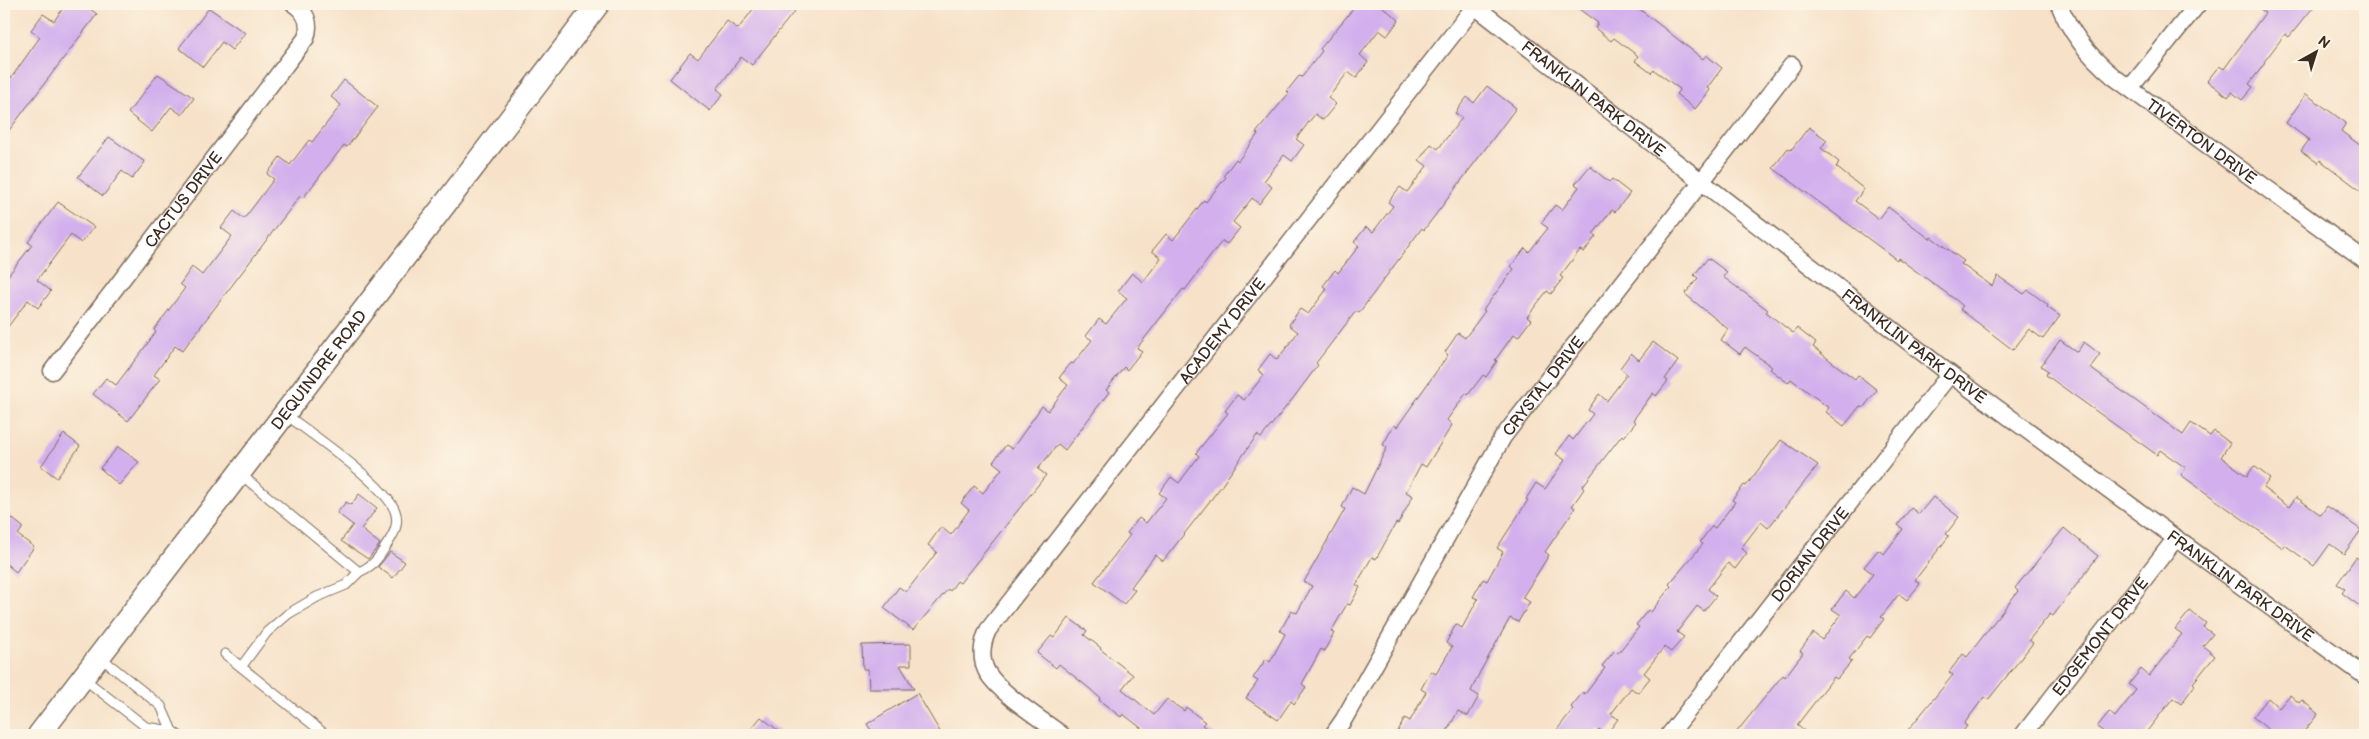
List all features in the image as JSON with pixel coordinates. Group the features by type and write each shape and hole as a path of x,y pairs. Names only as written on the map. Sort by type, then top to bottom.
{"main road":[{"name":"DEQUINDRE ROAD","path":"39,735 598,4"}],"street":[{"name":"CACTUS DRIVE","path":"52,371 306,38 309,25 305,15 294,4"},
{"name":"TIVERTON DRIVE","path":"2059,4 2073,31 2100,65 2365,260"},
{"path":"2130,88 2198,4"},
{"name":"FRANKLIN PARK DRIVE","path":"1474,5 1950,374 2365,676"},
{"name":"ACADEMY DRIVE","path":"1062,735 997,684 987,671 983,660 983,642 996,619 1474,5"},
{"name":"CRYSTAL DRIVE","path":"1333,735 1344,720 1503,437 1792,65"},
{"name":"DORIAN DRIVE","path":"1669,735 1950,374"},
{"name":"EDGEMONT DRIVE","path":"2023,735 2176,538"}],"lane":[{"path":"241,667 267,632 288,614 317,597 346,585 359,572 372,566 396,532 395,510 376,486 336,452 284,414"},
{"path":"239,473 359,572"},
{"path":"225,654 326,735"},
{"path":"100,657 161,706 175,733"},
{"path":"83,678 146,727 175,733"}],"building":[{"path":"66,4 83,4 97,14 4,137 4,73 11,78 40,37 31,30 43,14 54,21"},
{"path":"757,4 800,4 752,65 741,57 717,89 723,94 710,111 670,79 690,53 698,59 727,21 738,29"},
{"path":"1357,4 1379,4 1399,20 1387,36 1379,30 1360,55 1368,62 1356,78 1348,72 1328,98 1336,104 1323,120 1315,114 1296,139 1304,145 1292,161 1284,155 1264,181 1272,187 1259,204 1252,198 1233,222 1240,228 1227,244 1222,241 1185,290 1183,289 1137,348 1142,351 1127,370 1124,367 1106,390 1109,392 1065,450 1058,444 1038,469 1046,475 960,583 957,581 950,591 948,589 913,630 884,608 899,587 906,592 937,552 928,545 941,527 951,535 969,510 961,503 974,486 983,493 1002,469 993,462 1006,445 1012,449 1042,406 1048,411 1068,385 1059,378 1092,340 1086,336 1099,319 1106,324 1127,298 1118,291 1132,273 1143,282 1161,258 1152,251 1166,234 1173,240 1204,200 1206,202 1226,177 1224,175 1236,159 1238,161 1258,134 1256,133 1289,93 1287,91 1299,76 1302,77 1322,51 1320,49"},
{"path":"1572,4 1633,4 1703,59 1706,55 1722,68 1707,88 1710,90 1695,109 1676,94 1680,89 1654,70 1651,73 1635,61 1638,56 1614,38 1611,41 1595,28 1598,23"},
{"path":"2254,4 2316,4 2289,37 2285,34 2249,84 2253,87 2242,100 2232,92 2228,97 2207,81 2219,66 2224,69 2265,13"},
{"path":"209,8 245,33 232,50 222,42 203,67 179,48"},
{"path":"158,74 194,98 182,115 171,107 152,132 128,113"},
{"path":"344,80 378,107 347,147 344,145 303,198 300,196 182,351 175,346 154,375 160,379 128,421 93,394 106,378 116,385 156,332 154,330 185,288 180,284 192,267 202,275 232,236 221,228 234,211 244,219 274,179 267,174 280,157 290,165 309,140 312,142 341,105 331,97"},
{"path":"1487,86 1516,108 1424,230 1422,228 1359,313 1356,311 1316,363 1318,365 1294,397 1261,438 1257,435 1220,488 1163,561 1155,555 1131,587 1135,590 1124,604 1094,582 1130,535 1127,533 1139,518 1146,523 1166,498 1159,493 1171,477 1179,483 1199,456 1196,453 1228,413 1225,411 1237,395 1244,400 1264,375 1258,370 1270,354 1277,360 1298,332 1289,325 1300,309 1308,314 1327,289 1323,286 1335,270 1338,273 1359,246 1354,242 1366,227 1373,232 1393,206 1388,202 1400,187 1407,192 1427,166 1419,160 1431,144 1438,149 1462,118 1455,113 1467,97 1474,103"},
{"path":"2306,94 2346,123 2341,131 2365,149 2365,194 2320,160 2318,163 2301,151 2309,140 2286,123"},
{"path":"1809,127 1827,140 1821,148 1839,162 1836,167 1864,189 1855,201 1879,219 1888,207 1930,239 1931,237 1964,261 1961,264 1992,286 1998,276 2024,294 2028,290 2048,305 2047,307 2060,316 2043,339 2029,329 2013,350 1960,309 1963,306 1956,300 1898,258 1897,260 1773,168 1788,148 1791,150"},
{"path":"109,137 145,162 132,179 122,171 103,196 78,177"},
{"path":"1590,166 1609,182 1612,179 1630,193 1615,212 1612,210 1593,234 1596,236 1584,252 1580,250 1560,276 1563,278 1551,294 1547,291 1527,317 1531,320 1518,337 1514,334 1495,360 1497,361 1486,377 1483,375 1468,395 1466,393 1447,420 1452,425 1426,467 1421,464 1406,492 1413,496 1398,524 1396,523 1376,559 1372,557 1356,585 1360,587 1350,605 1347,604 1331,632 1334,633 1324,651 1321,649 1302,684 1306,687 1294,704 1291,701 1278,720 1246,698 1258,681 1253,678 1266,659 1270,662 1285,634 1280,631 1292,610 1297,613 1312,586 1304,582 1345,509 1342,507 1352,487 1364,494 1387,447 1383,445 1394,425 1397,427 1448,355 1445,352 1458,333 1465,338 1485,311 1483,310 1514,269 1511,266 1525,248 1529,252 1548,228 1541,223 1555,205 1562,210 1579,187 1575,184"},
{"path":"58,202 94,227 81,243 71,235 37,280 51,291 38,308 28,300 4,332 4,281 32,245 28,242"},
{"path":"1708,258 1727,272 1723,277 1768,310 1766,312 1793,333 1797,328 1816,343 1813,347 1836,365 1855,379 1858,375 1877,390 1863,408 1860,406 1844,426 1826,412 1829,408 1791,379 1788,383 1770,369 1772,367 1745,347 1740,354 1721,340 1728,329 1685,294 1698,278 1694,275"},
{"path":"2060,340 2077,352 2084,342 2100,354 2090,368 2183,435 2191,423 2210,436 2214,431 2230,443 2221,457 2247,476 2254,466 2270,478 2263,488 2289,507 2296,497 2321,515 2327,506 2361,530 2344,554 2330,544 2314,566 2285,545 2283,548 2181,475 2186,468 2160,450 2157,455 2046,375 2048,371 2041,366"},
{"path":"1653,342 1678,361 1665,379 1668,381 1656,396 1653,393 1633,420 1636,422 1624,437 1622,435 1582,487 1584,489 1572,506 1575,508 1545,552 1549,555 1522,598 1530,602 1518,622 1510,618 1480,672 1471,691 1479,696 1468,716 1458,711 1445,735 1396,735 1405,718 1410,721 1426,692 1421,689 1431,671 1436,674 1452,647 1446,643 1456,624 1462,628 1478,599 1473,597 1483,579 1487,581 1503,552 1497,548 1528,500 1526,499 1536,483 1545,489 1565,460 1556,454 1569,436 1573,440 1593,414 1588,410 1599,394 1607,401 1627,374 1620,368 1631,353 1639,360"},
{"path":"64,434 80,446 57,478 41,466"},
{"path":"1781,440 1818,465 1768,528 1761,522 1741,548 1747,553 1735,569 1728,563 1708,589 1716,596 1704,611 1697,606 1677,632 1684,637 1671,652 1664,647 1644,673 1650,678 1638,693 1631,688 1611,714 1618,719 1606,735 1599,729 1594,735 1553,735 1573,709 1571,707 1583,692 1585,694 1605,668 1602,666 1615,650 1618,653 1639,627 1636,625 1648,610 1651,612 1671,586 1669,584 1703,544 1700,542 1712,526 1715,528 1735,502 1732,500 1744,485 1746,486"},
{"path":"118,447 139,462 119,485 100,468"},
{"path":"359,494 377,508 361,529 380,544 368,559 341,541 353,525 337,513 346,502 351,505"},
{"path":"1933,497 1959,517 1946,534 1949,536 1915,580 1920,584 1907,600 1899,594 1881,617 1884,619 1870,638 1867,636 1849,659 1852,661 1837,679 1834,677 1797,725 1809,735 1734,735 1783,675 1785,677 1803,653 1800,651 1813,633 1822,640 1841,615 1832,609 1846,591 1854,598 1873,574 1864,567 1878,550 1884,554 1903,529 1898,525 1911,508 1919,514"},
{"path":"4,512 23,527 18,535 34,547 16,572 4,562"},
{"path":"2064,528 2098,556 2053,616 2050,614 2029,640 2033,643 1988,700 1984,697 1964,724 1967,726 1960,735 1904,735 1953,675 1949,672 1963,654 1967,657 2018,591 2015,588"},
{"path":"390,552 405,562 393,578 378,567"},
{"path":"2356,557 2365,564 2365,610 2342,593 2345,589 2337,584"},
{"path":"2190,611 2206,623 2203,627 2213,634 2203,646 2215,656 2193,683 2195,685 2181,704 2173,698 2144,735 2108,735 2097,727 2109,712 2115,717 2136,690 2129,684 2141,669 2149,676 2182,634 2175,629"},
{"path":"1069,618 1087,631 1084,635 1133,675 1122,689 1154,715 1167,699 1184,711 1186,707 1205,722 1202,725 1215,735 1150,735 1123,714 1121,717 1099,700 1100,698 1090,689 1059,664 1056,668 1037,653 1051,636 1054,638"},
{"path":"911,644 911,665 900,665 914,689 869,689 868,669 863,669 862,645"},
{"path":"917,693 942,735 874,735 867,724"},
{"path":"2290,695 2299,703 2302,700 2318,714 2301,735 2275,735 2253,717 2268,698 2279,708"},
{"path":"761,717 784,735 746,735"}]}
